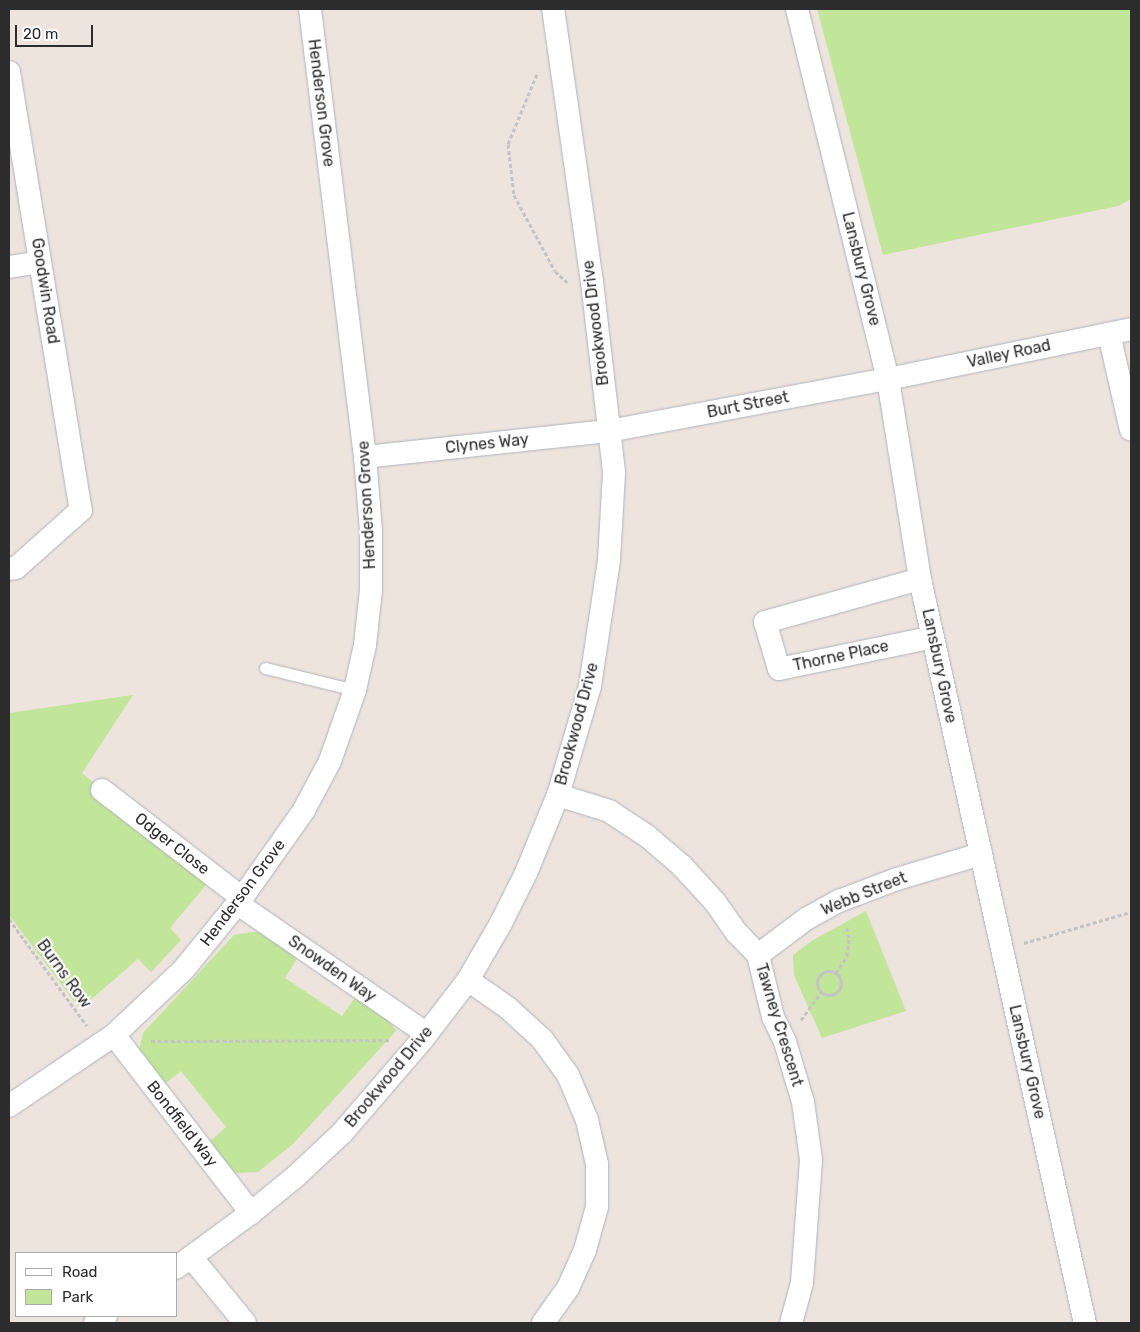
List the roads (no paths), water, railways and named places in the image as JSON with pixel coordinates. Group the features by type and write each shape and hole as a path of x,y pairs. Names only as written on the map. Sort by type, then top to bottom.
{"street":[{"name":"Henderson Grove","path":"9,1106 110,1040 184,969 240,901 304,810 326,769 355,690 365,645 371,590 371,531 366,457 310,9"},
{"name":"Brookwood Drive","path":"184,1263 251,1213 296,1176 342,1133 424,1037 468,980 501,923 526,873 558,795 590,686 609,560 614,472 595,309 553,9"},
{"name":"Lansbury Grove","path":"797,9 888,379 920,579 1085,1323"},
{"name":"Goodwin Road","path":"9,72 80,510 16,568 9,569"},
{"path":"9,267 40,262"},
{"name":"Valley Road","path":"888,379 1131,329"},
{"path":"1109,334 1131,430"},
{"name":"Burt Street","path":"609,431 888,379"},
{"name":"Clynes Way","path":"366,457 609,431"},
{"name":"Thorne Place","path":"920,579 765,622 779,669 933,637"},
{"name":"Odger Close","path":"102,790 240,901"},
{"name":"Tawney Crescent","path":"558,795 609,811 647,836 695,880 758,955 774,1017 785,1042 803,1102 811,1160 802,1283 791,1323"},
{"name":"Webb Street","path":"758,955 806,919 839,901 897,878 981,854"},
{"name":"Snowden Way","path":"240,901 424,1037"},
{"path":"468,980 508,1008 542,1039 568,1075 587,1120 597,1164 597,1208 582,1258 568,1288 544,1323"},
{"name":"Bondfield Way","path":"110,1040 251,1213"},
{"path":"184,1263 245,1323"}],"lane":[{"path":"265,668 355,690"}]}
